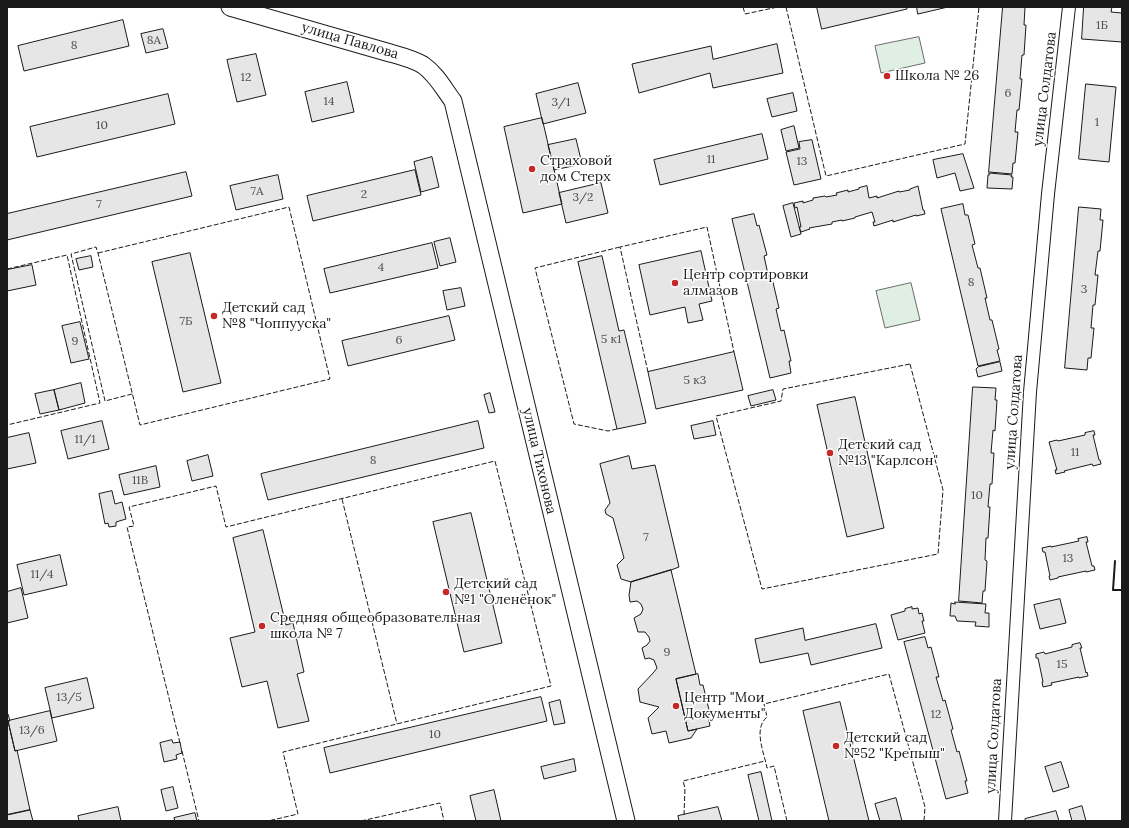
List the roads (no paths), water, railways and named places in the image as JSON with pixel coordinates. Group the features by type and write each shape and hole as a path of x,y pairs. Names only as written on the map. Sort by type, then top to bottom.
{"main road":[{"name":"улица Павлова","path":"230,7 390,53 423,65 432,73 453,101"},
{"name":"улица Тихонова","path":"453,101 626,821"}],"street":[{"name":"улица Солдатова","path":"1005,821 1030,392 1048,194 1069,7"}],"place":[{"name":"Школа № 26","path":"887,76"},
{"name":"Страховой дом Стерх","path":"532,169"},
{"name":"Центр сортировки алмазов","path":"675,283"},
{"name":"Детский сад №8 \"Чоппууска\"","path":"214,316"},
{"name":"Детский сад №13 \"Карлсон\"","path":"830,453"},
{"name":"Детский сад №1 \"Оленёнок\"","path":"446,592"},
{"name":"Cредняя общеобразовательная школа № 7","path":"262,626"},
{"name":"Центр \"Мои Документы\"","path":"676,706"},
{"name":"Детский сад №52 \"Крепыш\"","path":"836,746"}]}
